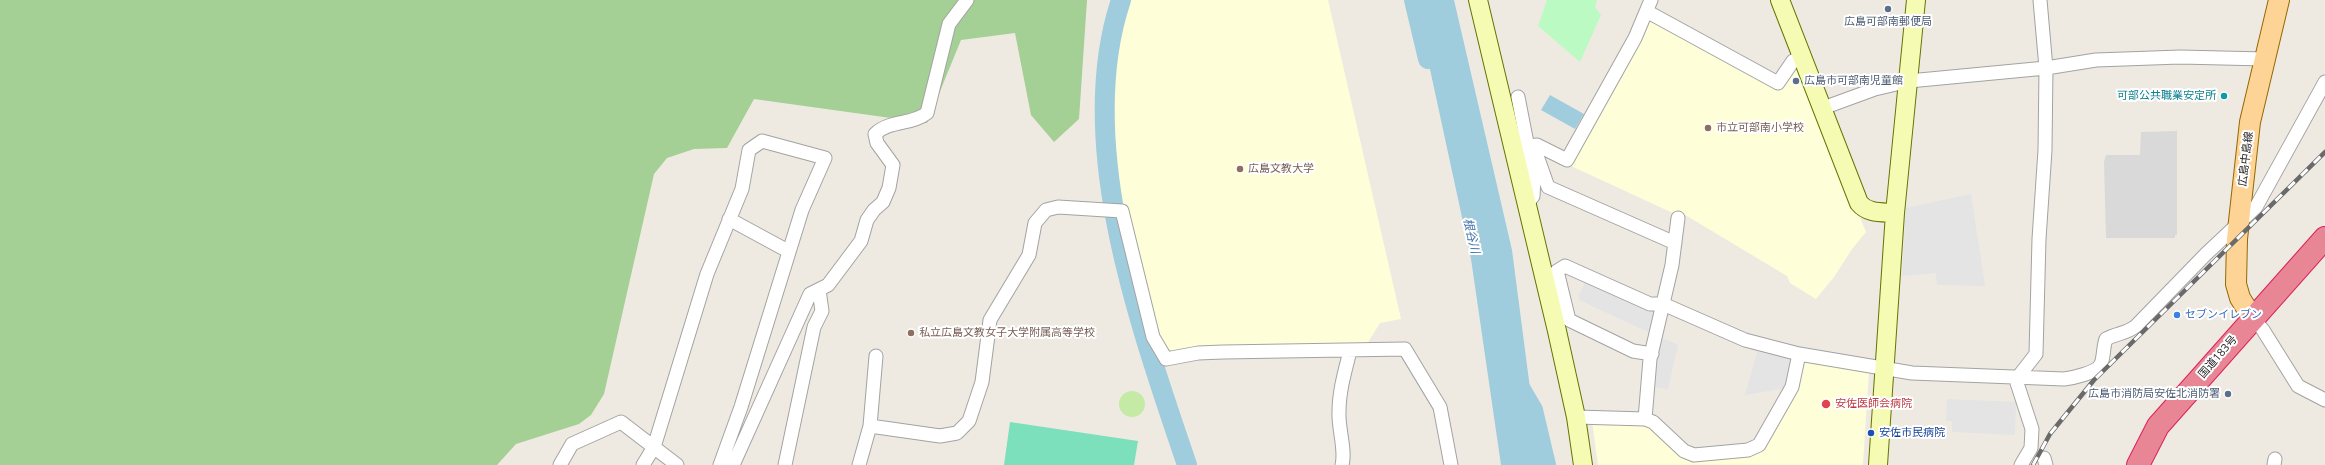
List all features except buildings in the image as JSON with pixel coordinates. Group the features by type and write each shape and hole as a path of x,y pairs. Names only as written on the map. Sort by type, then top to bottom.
{"highway":[{"name":"国道183号","path":"2138,465 2158,426 2252,317 2325,238"}],"main road":[{"name":"広島中島線","path":"2252,317 2240,298 2236,284 2239,223 2250,122 2279,0"}],"street":[{"path":"733,465 810,294 828,285 842,264 853,253 861,241 867,220 874,210 883,202 889,188 893,165 877,142 874,134 882,126 922,117 927,113 949,24 967,0"},
{"path":"1478,0 1576,417 1583,465"},
{"path":"1780,0 1859,203 1864,209 1872,211 1895,212"},
{"path":"1878,465 1883,368 1895,212 1916,0"},
{"path":"2021,465 2031,448 2032,429 2017,383 2018,377 2036,354 2038,239 2045,150 2046,68 2040,0"},
{"path":"1528,146 1537,145 1567,160 1649,6 1778,84 1793,61 1802,57"},
{"path":"1823,108 1875,89 1909,82 2046,68 2096,60 2180,57 2264,59"},
{"path":"1652,354 1633,351 1569,320 1557,271 1565,266 1650,304 1663,304 1745,340 1799,354 1912,373 2064,379 2077,377 2096,369 2101,364 2106,339 2113,335 2127,333 2136,326 2256,207 2325,82"},
{"path":"1518,98 1534,179 1533,196 1527,204"},
{"path":"643,465 654,447 707,274 742,189 748,150 762,141 825,158 802,210 788,251 741,407 720,465"},
{"path":"1528,146 1536,153 1548,187 1675,243"},
{"path":"870,426 940,436 956,433 969,421 982,382 990,320 1029,255 1035,223 1046,210 1058,207 1114,210 1122,211 1153,337 1166,359 1198,353 1405,349 1440,407 1451,465"},
{"path":"1645,419 1652,354 1675,243 1678,218"},
{"path":"729,219 788,251"},
{"path":"785,465 814,327 822,311 819,290"},
{"path":"2252,317 2263,330 2298,386 2325,400"},
{"path":"1342,465 1344,459 1339,433 1339,394 1350,351"},
{"path":"1576,417 1645,419 1653,422 1684,451 1694,455 1748,450 1759,444 1792,386 1799,354"},
{"path":"859,465 870,426 876,356"},
{"path":"560,465 572,444 621,422 677,465"}],"shaded area":[{"name":"広島文教大学","path":"1125,0 1328,0 1401,319 1380,323 1367,344 1178,353 1170,350 1163,344 1138,264 1127,206 1118,205 1107,133 1107,83"},
{"name":"市立可部南小学校","path":"1652,20 1780,90 1794,67 1799,66 1866,232 1852,249 1834,277 1816,299 1790,283 1787,276 1677,210 1675,214 1571,166 1649,21"},
{"path":"2177,131 2177,235 2175,235 2175,238 2106,238 2104,162 2106,155 2140,155 2141,132"},
{"path":"1971,194 1985,286 1937,285 1936,273 1902,276 1906,208"},
{"path":"1586,280 1641,307 1654,309 1648,332 1579,300 1579,295"},
{"path":"1660,337 1678,345 1668,389 1651,387"},
{"path":"1758,349 1794,356 1786,388 1745,395"},
{"name":"安佐医師会病院","path":"1802,361 1869,370 1863,465 1598,465 1592,421 1651,425 1682,454 1751,455"},
{"path":"1947,399 2016,402 2015,435 1952,432 1952,421 1946,421"}],"green space":[{"path":"0,0 1087,0 1079,119 1054,142 1031,115 1015,33 961,40 927,123 754,99 727,148 694,149 667,158 654,174 604,394 591,415 579,424 516,444 497,465 0,465"},
{"path":"1547,0 1597,0 1595,7 1601,15 1580,62 1538,26"},
{"path":"1132,391 1141,395 1145,404 1141,413 1132,417 1123,413 1119,404 1123,395"},
{"path":"1010,422 1138,441 1134,465 1004,465"}],"water":[{"path":"1415,0 1454,0 1512,250 1540,465 1501,465 1471,259"},
{"path":"1550,95 1584,114 1575,129 1541,110"}],"waterway":[{"path":"1121,0 1108,55 1105,114 1109,174 1119,235 1133,295 1187,465"},
{"name":"根谷川","path":"1414,0 1428,59"},
{"name":"根谷川","path":"1519,386 1533,410 1546,465"}],"railway":[{"path":"2033,465 2050,434 2094,380 2325,152"}],"place":[{"name":"広島可部南郵便局","path":"1888,9"},
{"name":"広島市可部南児童館","path":"1796,81"},
{"name":"可部公共職業安定所","path":"2224,96"},
{"name":"市立可部南小学校","path":"1708,128"},
{"name":"広島文教大学","path":"1240,169"},
{"name":"セブンイレブン","path":"2177,315"},
{"name":"私立広島文教女子大学附属高等学校","path":"911,333"},
{"name":"広島市消防局安佐北消防署","path":"2228,394"},
{"name":"安佐医師会病院","path":"1826,404"},
{"name":"安佐市民病院","path":"1871,433"}]}
